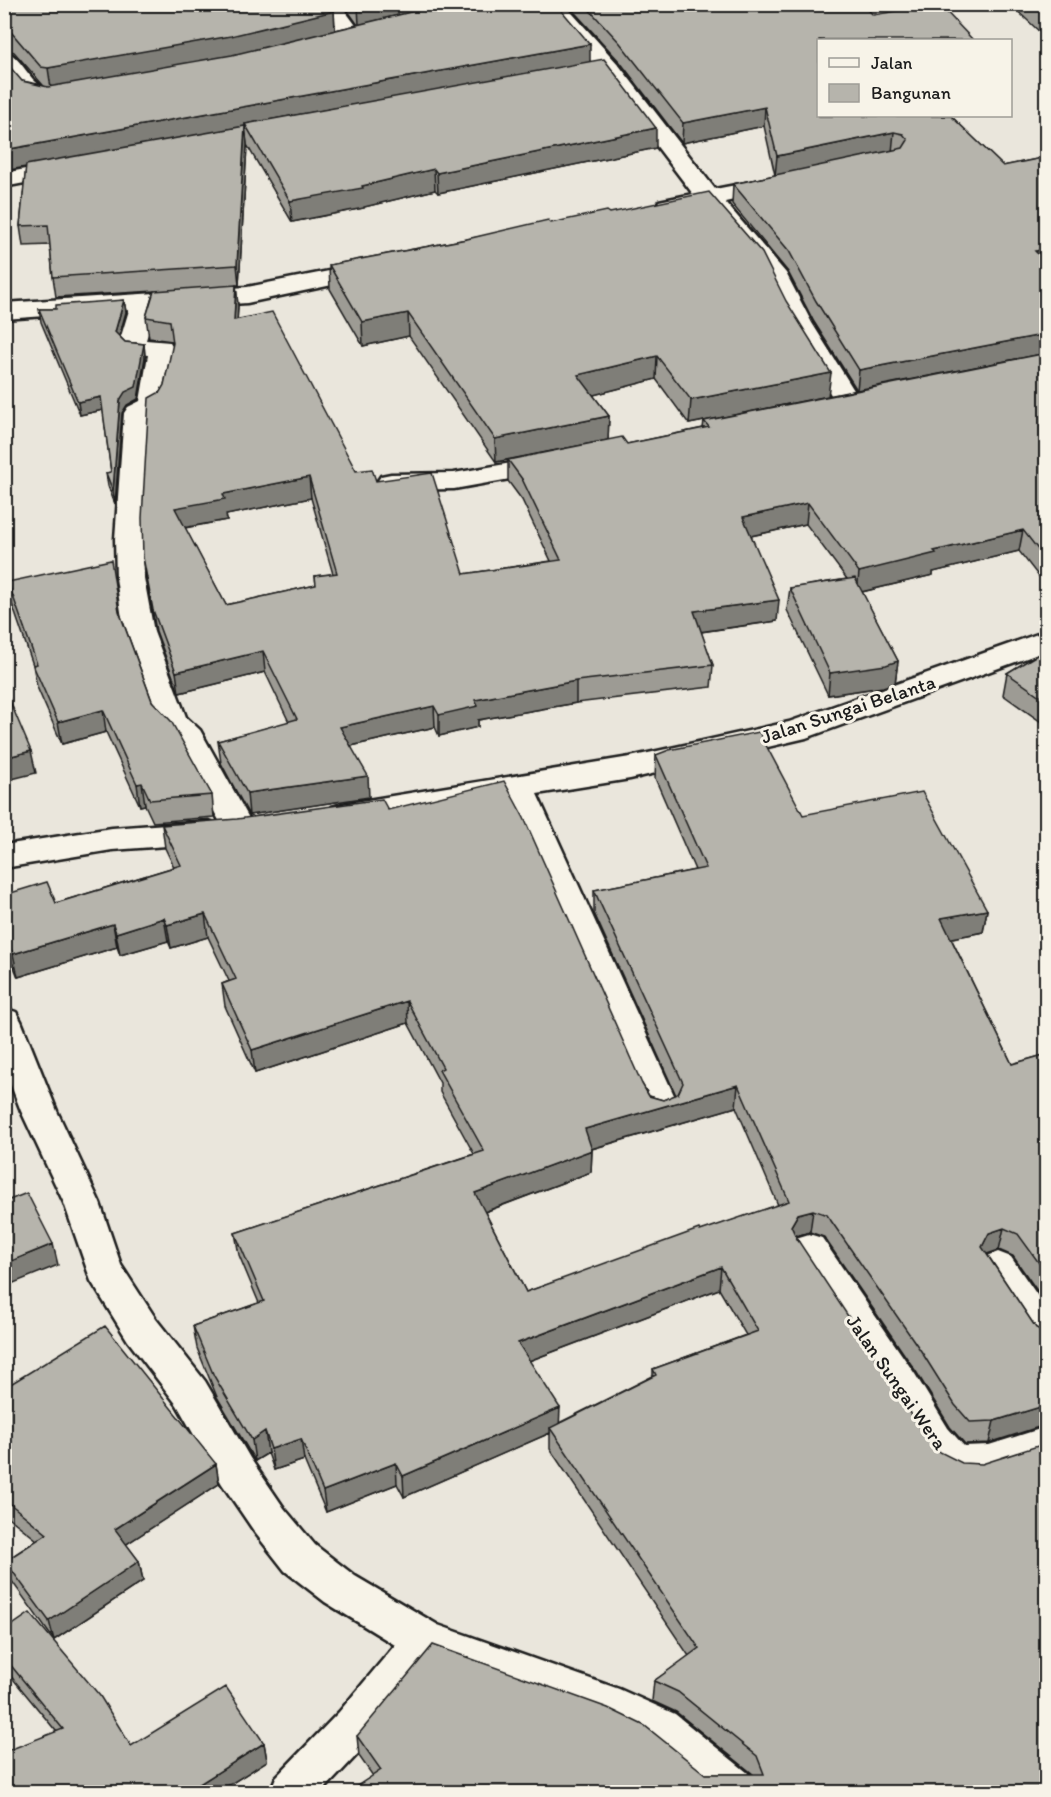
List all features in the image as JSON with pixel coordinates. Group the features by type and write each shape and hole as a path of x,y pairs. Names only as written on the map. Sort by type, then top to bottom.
{"street":[{"path":"328,4 344,39 376,30"},
{"path":"552,4 598,72 773,273 799,323 848,403"},
{"path":"4,58 35,94 51,97 84,91"},
{"path":"4,180 93,164"},
{"path":"651,210 796,180"},
{"path":"4,311 247,295 395,265"},
{"path":"4,857 112,839 251,828 189,737 172,722 139,632 130,578 129,539 134,439 137,414 152,405 159,380 161,357 161,348 157,346 136,347 132,343 144,303"},
{"path":"366,479 401,484 454,481 570,460"},
{"name":"Jalan Sungai Belanta","path":"310,820 630,768 795,731 1047,641"},
{"path":"518,786 661,1106"},
{"path":"4,1021 39,1111 82,1203 104,1270 142,1330 190,1392 236,1471 270,1521 300,1558 340,1589 425,1640 619,1710 660,1729 737,1792"},
{"name":"Jalan Sungai Wera","path":"809,1249 839,1299 902,1387 939,1448 958,1464 976,1465 1047,1444"},
{"path":"998,1268 1047,1338"},
{"path":"292,1792 354,1726 425,1640"}],"building":[{"path":"4,4 329,4 334,11 231,36 48,68 41,67 11,32 4,30"},
{"path":"444,4 556,4 590,44 4,150 4,60 22,81 48,87 232,55"},
{"path":"584,4 863,4 873,15 939,4 972,39 817,39 817,117 952,117 1003,166 1047,157 1047,249 1035,251 1047,263 1047,334 859,370 816,301 789,251 733,184 903,148 908,140 903,134 894,132 777,156 765,107 683,123 620,43"},
{"path":"1034,4 1047,4 1047,15 1045,15"},
{"path":"604,59 656,128 437,173 434,169 362,186 363,188 290,201 245,124"},
{"path":"245,126 237,265 53,277 48,225 20,226 26,165"},
{"path":"709,192 762,253 786,301 831,373 691,400 657,356 578,375 609,416 495,439 408,313 362,322 329,265 467,239 548,220 551,223 607,211 610,213"},
{"path":"236,285 234,320 272,312 356,471 372,469 376,481 432,473 464,574 561,560 522,479 508,460 622,437 627,444 709,427 704,421 1047,353 1047,561 1023,530 859,572 808,503 743,517 779,600 694,611 713,665 576,681 475,700 478,706 439,715 434,706 340,727 368,776 247,793 218,741 297,719 263,651 176,672 153,610 143,557 142,518 149,398 160,392 164,385 173,343 170,321 146,317 154,291","holes":["309,477 337,573 315,576 316,585 226,605 175,508 225,499 223,494"]},
{"path":"124,300 115,332 125,342 144,344 136,387 125,392 120,400 113,491 106,473 111,472 101,397 78,402 39,309 56,309 56,305"},
{"path":"111,560 119,611 152,701 171,721 212,795 150,800 142,783 137,784 103,710 58,722 33,665 37,664 8,582"},
{"path":"855,578 898,661 886,665 830,673 790,588"},
{"path":"1047,649 1047,701 1007,673"},
{"path":"9,699 31,751 4,758 4,700"},
{"path":"759,732 803,815 922,792 987,910 941,918 1012,1064 1047,1054 1047,1274 1018,1234 1004,1228 989,1233 982,1247 1036,1328 1047,1333 1047,1405 994,1421 970,1422 955,1405 921,1351 827,1215 813,1210 798,1214 791,1226 797,1239 923,1433 940,1452 962,1463 982,1464 1047,1443 1047,1792 348,1792 381,1770 357,1736 433,1645 608,1708 645,1726 705,1774 764,1774 757,1756 678,1692 654,1681 699,1648 550,1428 656,1375 653,1369 758,1331 721,1267 518,1343 560,1408 403,1476 396,1463 323,1491 301,1439 271,1449 265,1431 252,1440 214,1376 193,1326 264,1301 235,1233 484,1151 439,1070 443,1068 407,1001 252,1050 222,984 236,979 205,914 167,925 164,918 116,933 113,924 13,954 4,932 4,895 47,882 56,903 181,865 162,825 237,819 382,799 388,810 504,781 524,818 642,1084 649,1096 663,1100 678,1094 683,1083 594,890 706,868 656,755 669,750","holes":["738,1085 789,1201 700,1231 699,1229 526,1292 475,1193 592,1150 585,1129"]},
{"path":"27,1193 53,1244 4,1264 4,1202"},
{"path":"105,1326 216,1464 115,1529 139,1561 49,1621 5,1561 47,1534 4,1499 4,1388"},
{"path":"30,1613 100,1696 131,1746 226,1687 264,1743 187,1792 4,1792 4,1752 63,1729 4,1657 4,1631"}]}
